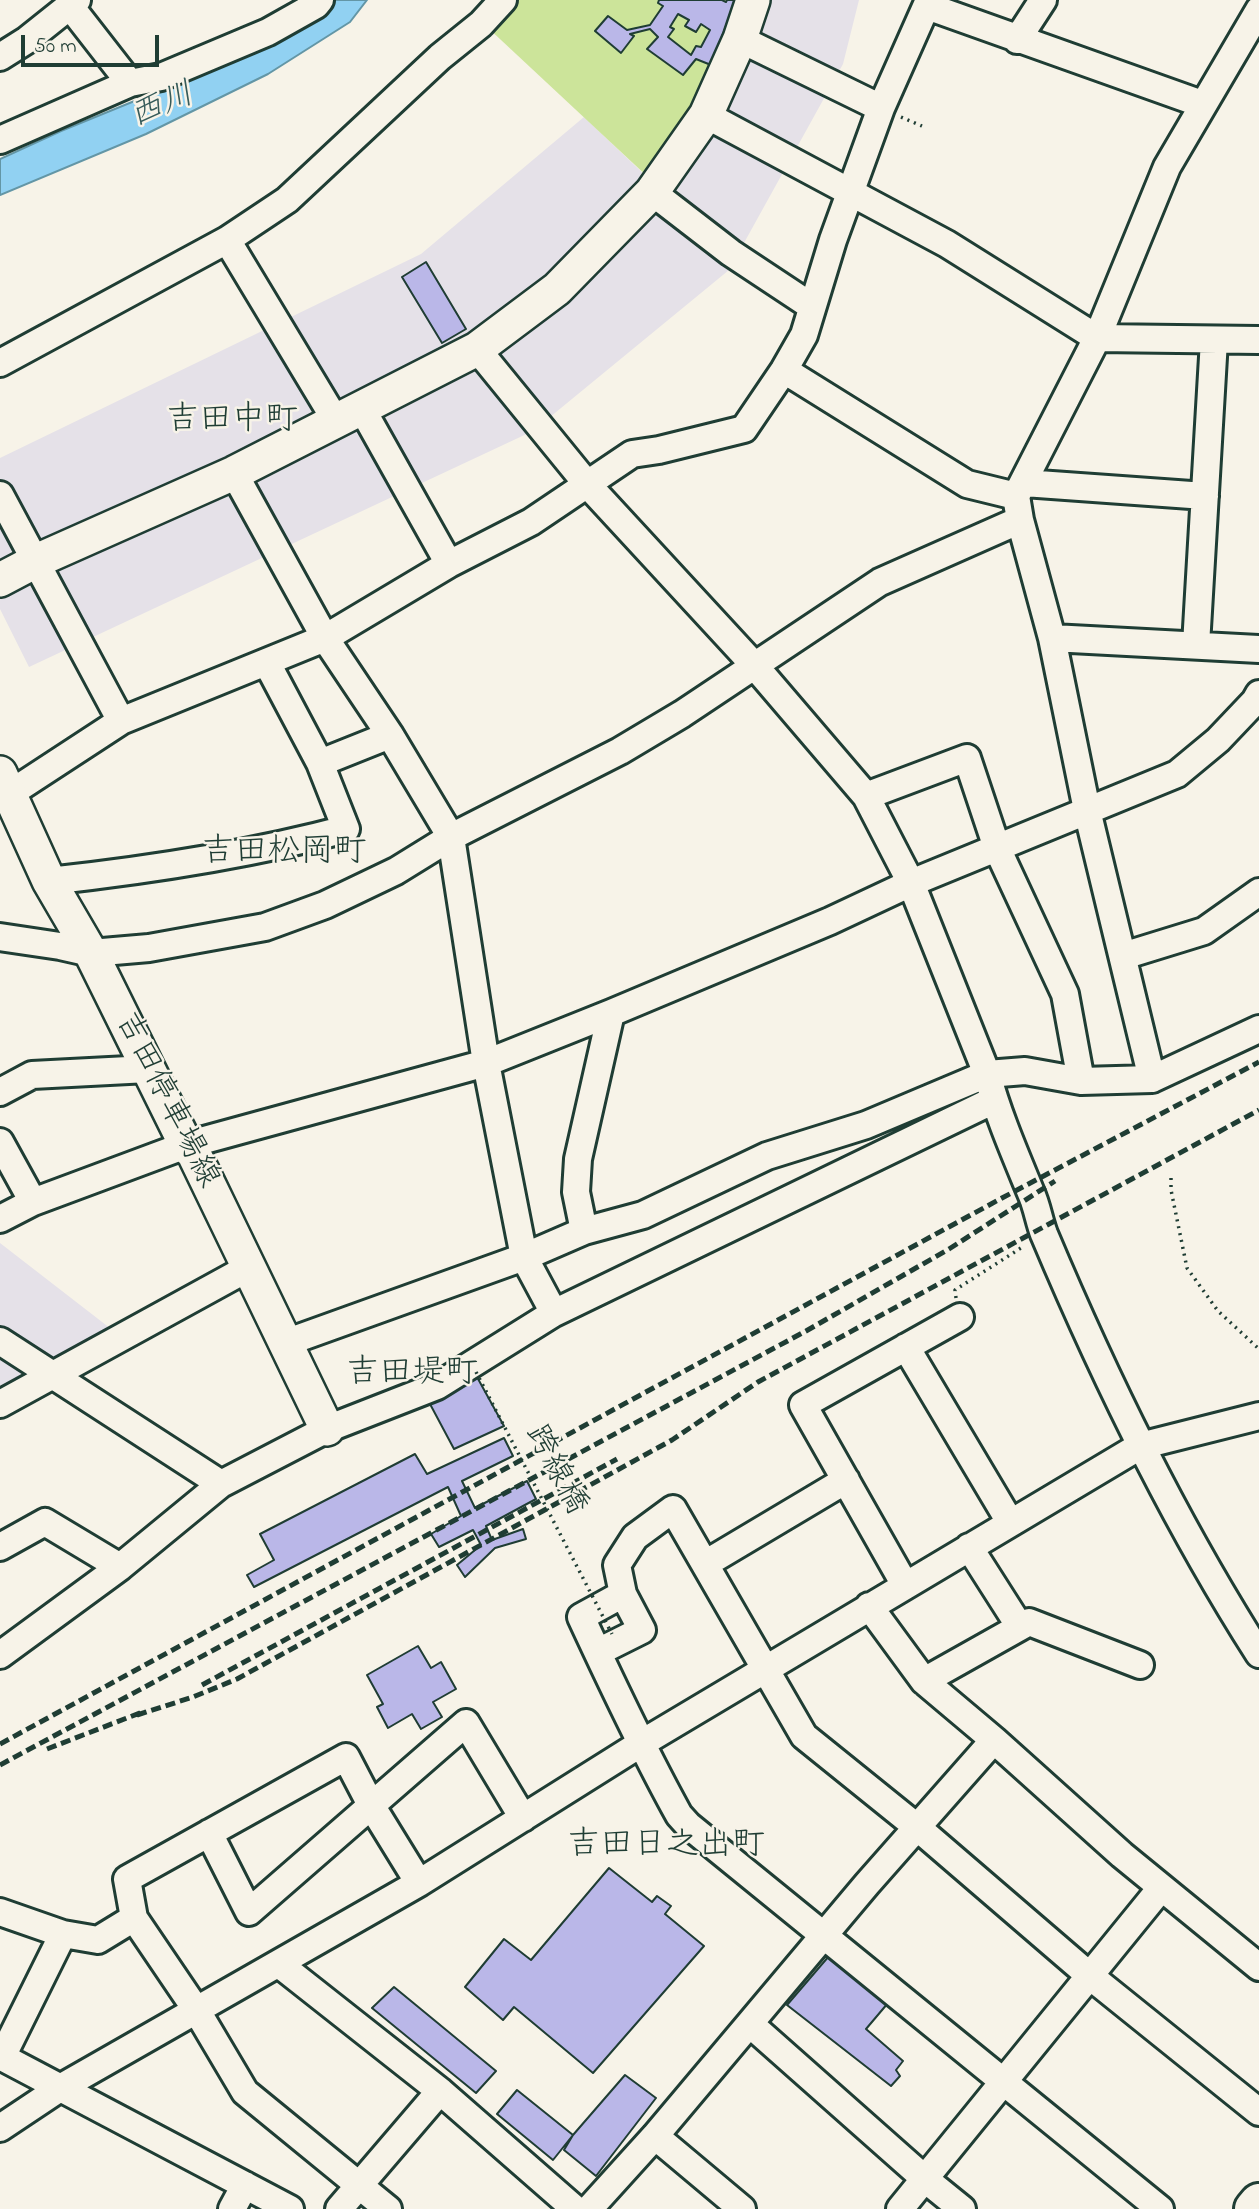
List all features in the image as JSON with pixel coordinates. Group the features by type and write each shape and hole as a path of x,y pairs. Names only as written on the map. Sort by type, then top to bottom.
{"highway":[{"path":"1254,2209 1259,2203"}],"main road":[{"path":"0,580 36,561 233,473 477,349 557,289 652,192 706,115 740,39 753,0"},
{"name":"吉田停車場線","path":"4,789 49,881 91,953 186,1145 194,1154 327,1429"}],"street":[{"path":"0,140 130,83 162,77 268,32 316,5 320,0"},
{"path":"0,363 227,240 287,200 440,57 481,24 503,0"},
{"path":"1017,40 1043,0"},
{"path":"0,57 27,40 73,3 130,83"},
{"path":"4,789 121,721 325,638 449,564 531,522 632,454 744,429 804,335 811,306 881,108 928,3 1017,40 1202,104"},
{"path":"0,937 91,953 149,948 265,927 325,905 384,877 451,837 620,751 682,714 880,582 1020,500 1097,338 1167,167 1259,10"},
{"path":"740,39 881,108"},
{"path":"706,115 898,216 1097,338 1259,340"},
{"path":"652,192 731,253 811,306"},
{"path":"227,240 449,564"},
{"path":"1196,645 1214,340"},
{"path":"477,349 587,485 754,665 866,796 911,883 987,1074 994,1100 1044,1234 1140,1446 1214,1583 1255,1639"},
{"path":"784,370 967,484 1020,500 1205,496"},
{"path":"233,473 325,638 390,735 451,837 486,1063 524,1257 554,1313"},
{"path":"0,495 121,721"},
{"path":"1020,500 1052,638 1087,810 1152,1079"},
{"path":"1052,638 1259,649"},
{"path":"49,881 124,873 298,842 346,829 320,763 267,663"},
{"path":"0,1219 33,1202 186,1145 486,1063 611,1013 831,921 911,883 1177,774 1218,740 1259,694"},
{"path":"320,763 390,735"},
{"path":"866,796 967,758 997,848 1065,995 1081,1081"},
{"path":"1123,956 1203,931 1259,892"},
{"path":"584,1231 576,1192 578,1158 611,1013"},
{"path":"285,1343 524,1257 584,1231 643,1215 767,1156 866,1125 987,1074 1025,1071 1081,1081 1152,1079 1259,1029"},
{"path":"0,1092 32,1075 148,1069"},
{"path":"0,1655 120,1567 221,1484 327,1429 437,1386 554,1313 994,1100"},
{"path":"0,1142 33,1202"},
{"path":"0,1404 248,1268"},
{"path":"905,1585 803,1405 960,1317"},
{"path":"0,1341 221,1484"},
{"path":"906,1347 1010,1522"},
{"path":"0,2128 60,2088 419,1883 765,1668 1140,1446 1259,1416"},
{"path":"705,1564 846,1480"},
{"path":"605,1643 642,1630 623,1594 617,1565 635,1537 673,1509 804,1736 918,1828 1090,1976 1259,2112"},
{"path":"0,1547 46,1522 120,1567"},
{"path":"969,1547 1020,1627"},
{"path":"623,1594 581,1617 605,1643 640,1744 679,1815 1160,2209"},
{"path":"869,1606 924,1681 1161,1888 1259,1967"},
{"path":"924,1681 1029,1622 1139,1665"},
{"path":"209,1833 249,1912 466,1723 523,1818"},
{"path":"589,2209 655,2136 994,1740"},
{"path":"388,2209 245,2092 197,2011 134,1918 127,1879 346,1757 371,1805 419,1883"},
{"path":"900,2209 1161,1888"},
{"path":"0,1912 63,1934 98,1940 134,1918"},
{"path":"63,1934 1,2056 290,2209"},
{"path":"279,1964 440,2091 575,2209"},
{"path":"750,2024 962,2209"},
{"path":"339,2209 440,2091"},
{"path":"655,2136 742,2209"},
{"path":"232,2209 245,2185"}],"path":[{"path":"1171,1178 1171,1190 1187,1268 1218,1311 1259,1349"},
{"path":"960,1317 955,1290 1044,1234"},
{"name":"跨線橋","path":"475,1372 592,1592 605,1643"}],"shaded area":[{"path":"745,0 859,0 843,64 729,270 533,431 29,667 0,609 0,458 421,254 584,117 649,179"},
{"path":"0,1243 115,1332 0,1396"}],"green space":[{"path":"509,0 745,0 698,110 650,179 486,26"}],"water":[{"name":"西川","path":"336,0 367,0 350,22 268,74 146,134 0,195 0,159 295,32"}],"building":[{"path":"659,0 736,0 711,65 696,59 683,75 647,49 658,37 650,29 630,34 634,36 621,53 595,31 608,16 627,30 650,25 663,6 658,3","holes":["678,14 689,20 685,26 696,32 701,24 710,30 701,47 696,46 691,55 668,37 674,29 670,27"]},
{"path":"426,262 466,329 442,343 402,277"},
{"path":"477,1377 504,1426 454,1449 430,1404"},
{"path":"504,1438 513,1456 462,1481 475,1508 527,1481 536,1499 486,1526 492,1540 523,1529 526,1539 495,1548 465,1577 457,1565 481,1545 473,1530 439,1547 431,1534 461,1516 448,1487 254,1587 247,1575 274,1560 260,1534 415,1454 427,1474"},
{"path":"418,1646 431,1668 441,1662 456,1689 433,1702 442,1717 421,1729 412,1714 388,1728 377,1707 383,1704 367,1675"},
{"path":"609,1868 652,1902 657,1896 671,1906 665,1914 704,1946 593,2073 514,2007 503,2020 465,1987 504,1939 531,1960"},
{"path":"829,1956 888,2003 866,2029 903,2061 896,2070 900,2076 891,2086 787,2005"},
{"path":"394,1987 496,2071 476,2093 372,2008"},
{"path":"625,2075 656,2098 596,2176 564,2150 573,2135"},
{"path":"517,2090 573,2135 553,2160 497,2114"}],"railway":[{"path":"0,1744 1002,1198 1259,1062"},
{"path":"137,1715 237,1679 672,1440 758,1382 1259,1110"},
{"path":"0,1765 806,1331 949,1249 1055,1181"},
{"path":"202,1685 617,1459"},
{"path":"47,1749 145,1711"}],"district":[{"name":"吉田中町","path":"232,423"},
{"name":"吉田松岡町","path":"284,855"},
{"name":"吉田堤町","path":"412,1376"},
{"name":"吉田日之出町","path":"666,1848"}]}
